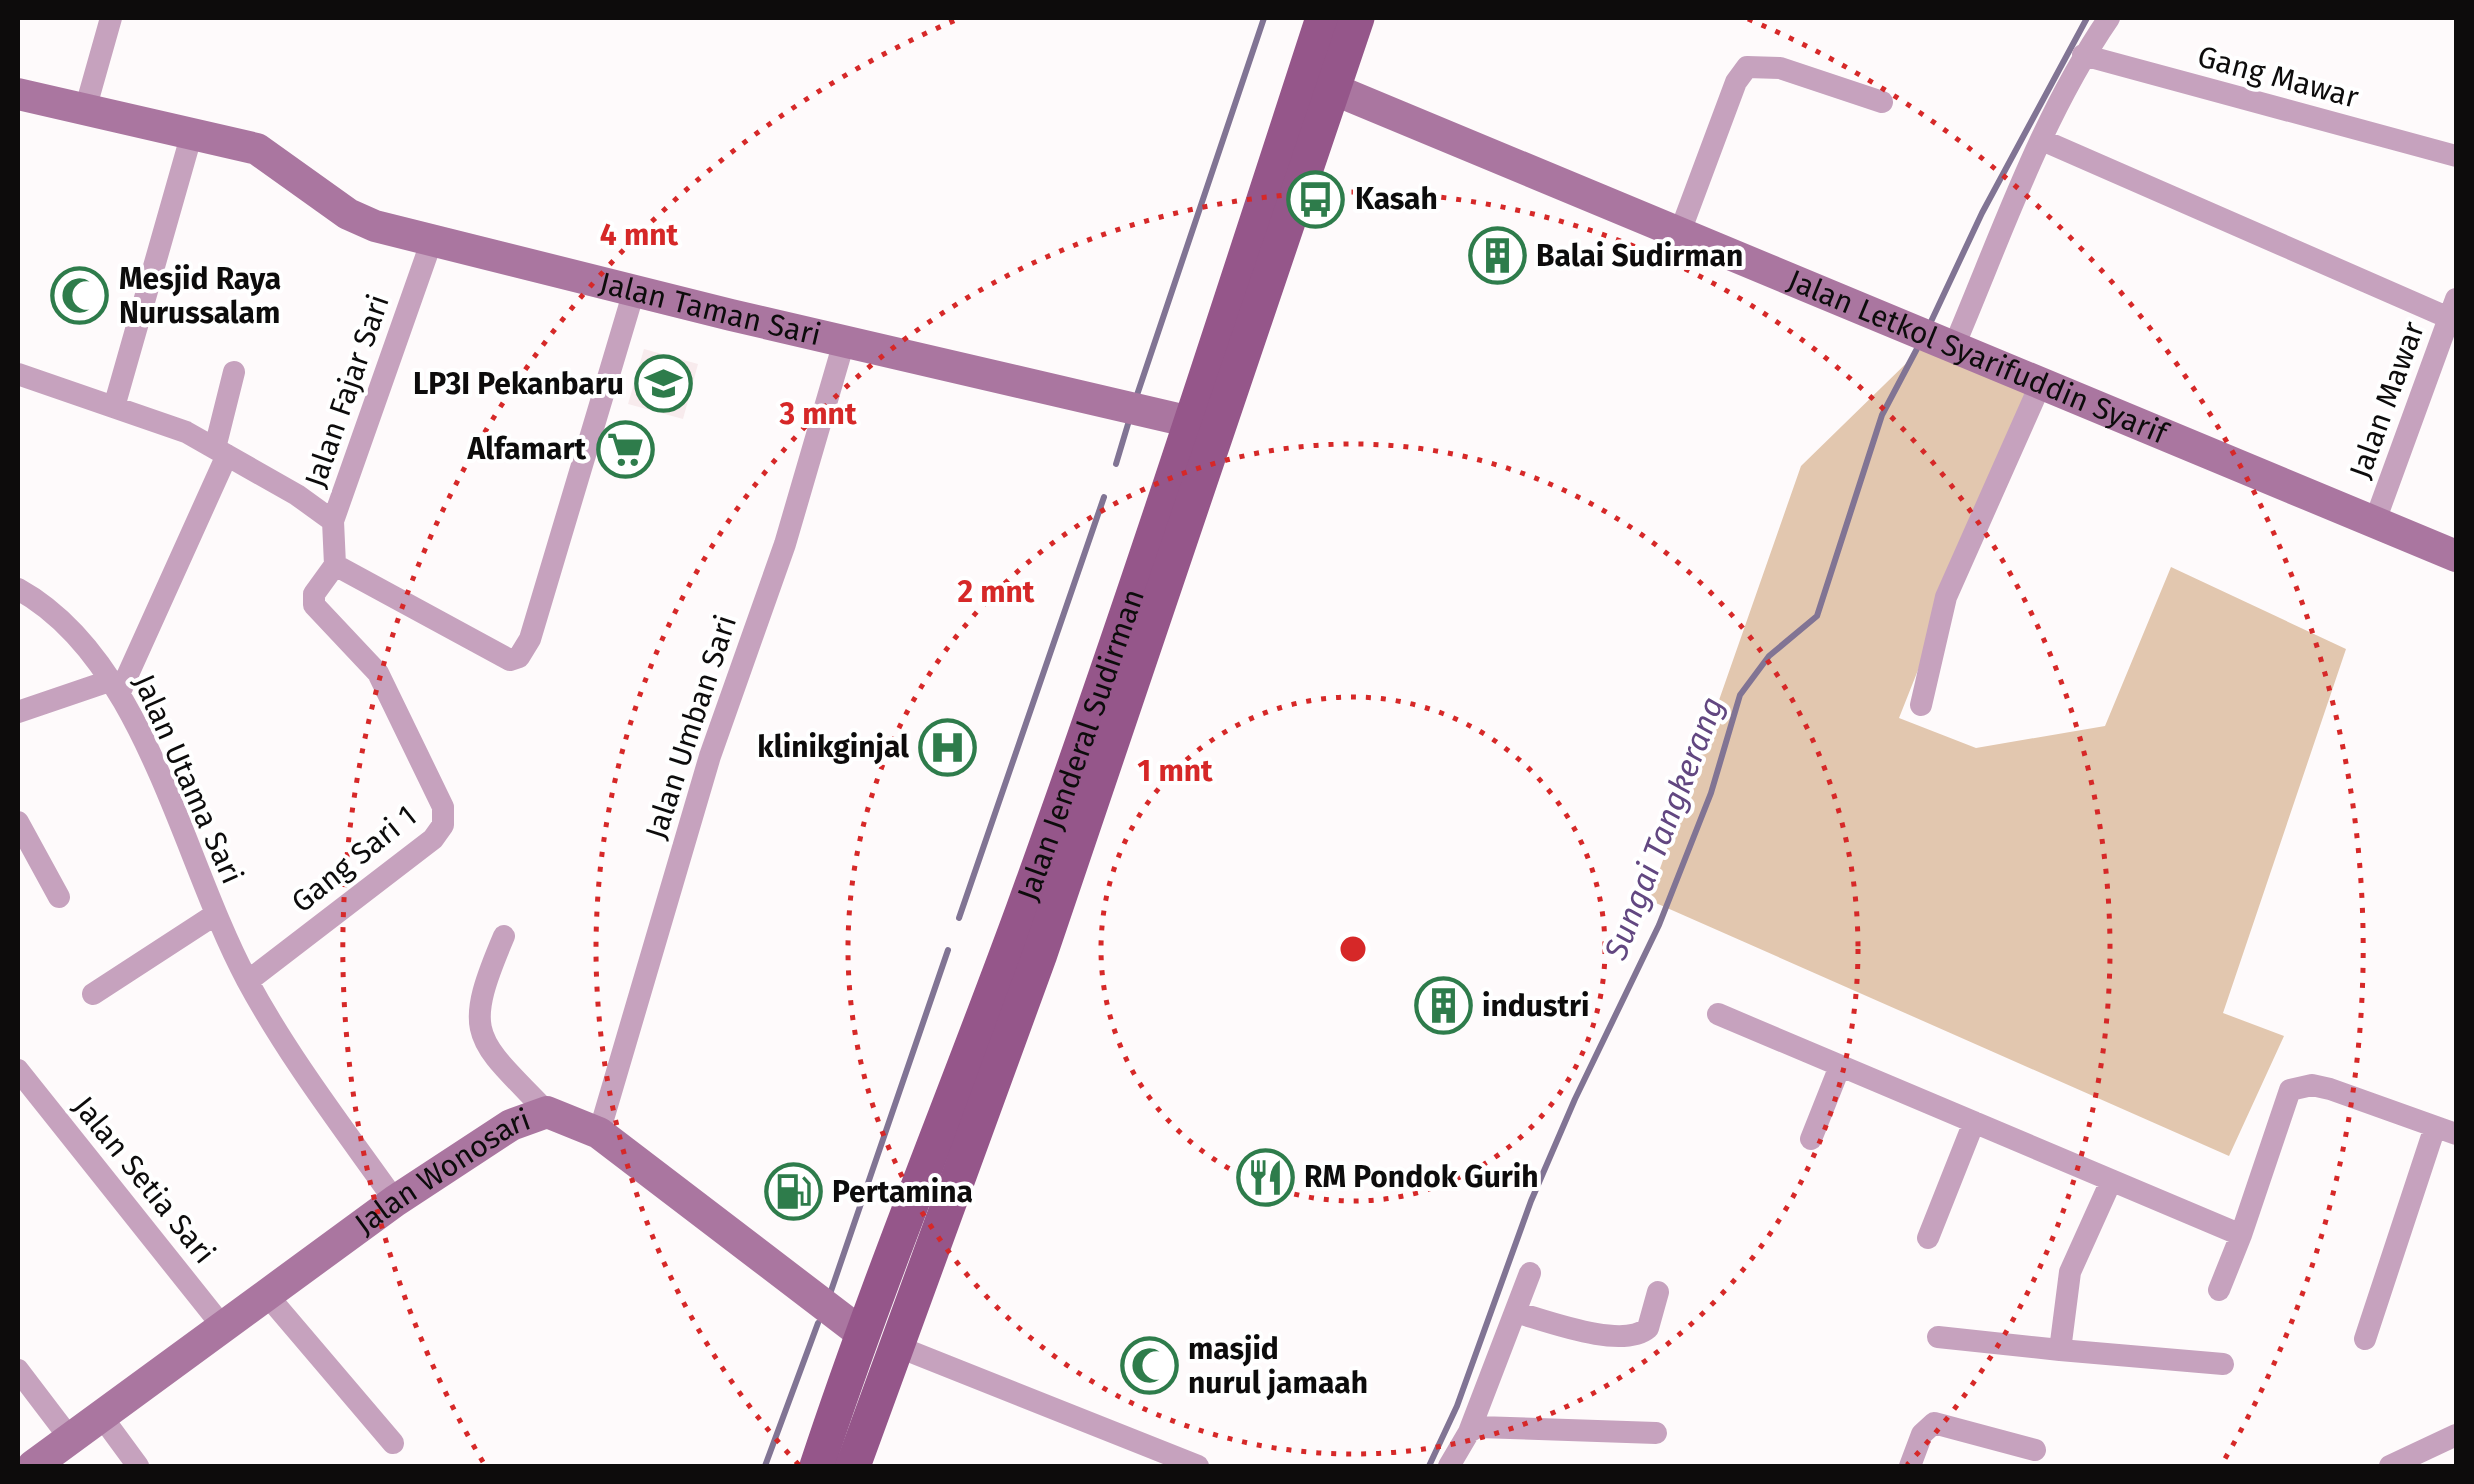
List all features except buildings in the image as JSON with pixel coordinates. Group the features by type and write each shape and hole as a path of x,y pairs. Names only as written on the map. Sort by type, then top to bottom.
{"main road":[{"name":"Jalan Jenderal Sudirman","path":"816,1466 860,1333 1023,909 1191,422 1323,18"},
{"name":"Jalan Jenderal Sudirman","path":"853,1466 1040,954 1358,18"}],"street":[{"path":"85,110 110,18"},
{"path":"1950,345 2083,55 2109,18"},
{"name":"Gang Mawar","path":"2083,55 2456,156"},
{"path":"1680,232 1736,82 1747,67 1767,65 1882,102"},
{"name":"Jalan Letkol Syarifuddin Syarif","path":"1333,89 2456,556"},
{"name":"Jalan Taman Sari","path":"18,94 257,149 348,214 432,240 844,342 1191,422"},
{"path":"114,407 192,134"},
{"path":"2042,140 2453,308"},
{"name":"Jalan Fajar Sari","path":"335,565 334,521 432,240"},
{"path":"335,565 510,660 519,657 530,639 634,291"},
{"name":"Jalan Mawar","path":"2375,522 2453,308"},
{"name":"Jalan Umban Sari","path":"599,1133 710,756 784,544 844,342"},
{"path":"18,712 116,686 221,452 234,372"},
{"path":"18,374 164,422 334,521"},
{"path":"1921,705 1946,597 2041,382"},
{"name":"Gang Sari 1","path":"248,981 433,839 443,825 443,806 378,674 314,606 314,594 335,565"},
{"name":"Jalan Utama Sari","path":"18,589 66,622 116,686 248,981 320,1095 395,1200"},
{"path":"18,826 60,897"},
{"name":"Jalan Utama Sari","path":"92,994 216,914"},
{"path":"504,936 480,998 478,1030 490,1053 547,1112"},
{"path":"1718,1014 2241,1235"},
{"path":"1811,1139 1840,1066"},
{"name":"Jalan Setia Sari","path":"18,1070 223,1327"},
{"path":"2219,1290 2290,1090 2312,1086 2330,1089 2446,1130 2365,1339"},
{"name":"Jalan Wonosari","path":"33,1466 395,1200 511,1126 547,1112 599,1133 860,1333"},
{"path":"1928,1238 1974,1122"},
{"path":"2060,1350 2070,1272 2111,1181"},
{"path":"1449,1466 1469,1432 1530,1273"},
{"path":"1515,1312 1600,1335 1636,1336 1648,1328 1658,1292"},
{"path":"267,1294 392,1443"},
{"path":"1938,1337 2223,1364"},
{"path":"894,1345 1198,1466"},
{"path":"18,1370 72,1441"},
{"path":"102,1417 138,1466"},
{"path":"1910,1466 1922,1434 1934,1422 2035,1450"},
{"path":"1469,1432 1478,1427 1656,1433"},
{"path":"2390,1466 2456,1436"}],"shaded area":[{"path":"1925,345 2029,390 1899,718 1976,748 2105,726 2171,567 2346,649 2223,1013 2284,1036 2229,1156 1649,900 1801,466"},
{"name":"LP3I Pekanbaru","path":"644,349 698,364 683,419 628,404"}],"waterway":[{"path":"1137,395 1264,18"},
{"name":"Sungai Tangkerang","path":"1928,328 1982,213 2087,18"},
{"name":"Sungai Tangkerang","path":"1429,1466 1457,1406 1531,1201 1659,925 1711,793 1740,695 1769,656 1817,616 1882,415 1920,343"},
{"path":"1116,464 1128,424"},
{"path":"959,918 1104,497"},
{"path":"831,1291 948,950"},
{"path":"765,1466 818,1323"}],"place":[{"name":"Kasah","path":"1316,199"},
{"name":"Balai Sudirman","path":"1497,256"},
{"name":"Mesjid Raya Nurussalam","path":"80,296"},
{"name":"LP3I Pekanbaru","path":"663,384"},
{"name":"Alfamart","path":"625,449"},
{"name":"klinikginjal","path":"948,747"},
{"name":"industri","path":"1443,1006"},
{"name":"RM Pondok Gurih","path":"1265,1177"},
{"name":"Pertamina","path":"793,1192"},
{"name":"masjid nurul jamaah","path":"1149,1366"}]}
